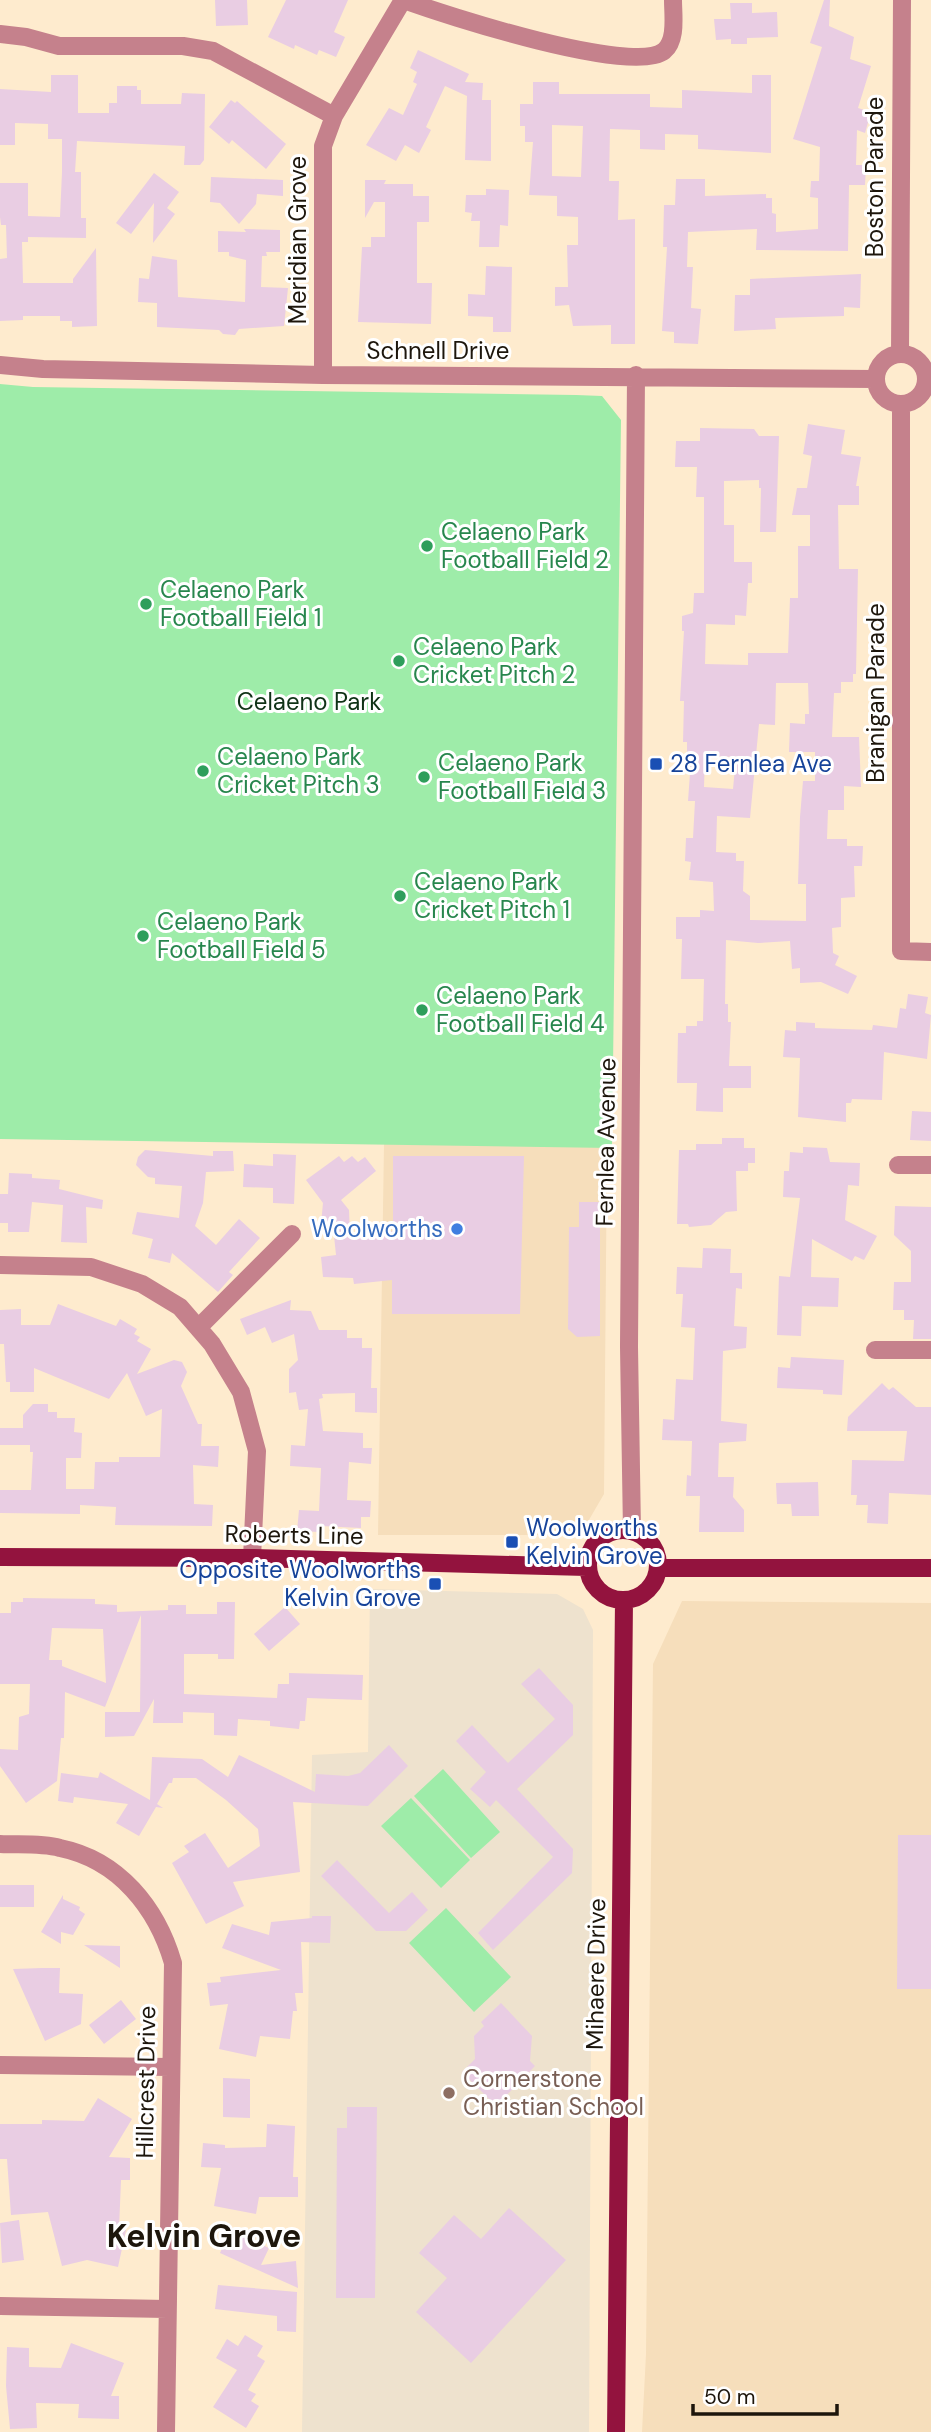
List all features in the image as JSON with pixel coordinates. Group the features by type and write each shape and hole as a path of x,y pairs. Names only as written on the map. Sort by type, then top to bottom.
{"main road":[{"path":"621,1530 632,1531 652,1545 658,1568 651,1586 643,1593 624,1600 614,1599 595,1587 587,1566 593,1546 601,1537 621,1530"},
{"name":"Roberts Line","path":"0,1557 253,1558 587,1566"},
{"path":"658,1568 931,1568"},
{"name":"Mihaere Drive","path":"616,2432 624,1600"}],"street":[{"name":"Meridian Grove","path":"323,375 323,146 334,116 403,0 456,20 619,58 655,57 666,49 673,35 673,0"},
{"name":"Boston Parade","path":"900,354 902,0"},
{"path":"0,34 26,37 59,46 183,46 213,51 334,116"},
{"path":"900,354 916,359 928,380 915,400 901,404 880,394 876,379 880,365 900,354"},
{"name":"Schnell Drive","path":"0,365 43,369 323,375 876,379"},
{"name":"Fernlea Avenue","path":"632,1531 629,1347 636,376"},
{"name":"Branigan Parade","path":"901,404 901,951 931,952"},
{"path":"898,1166 931,1166"},
{"path":"198,1328 292,1234"},
{"path":"0,1265 91,1267 142,1284 180,1307 212,1344 241,1392 257,1451 253,1558"},
{"path":"875,1350 931,1350"},
{"name":"Hillcrest Drive","path":"0,1844 61,1848 86,1856 110,1869 150,1909 164,1933 173,1963 166,2432"},
{"path":"0,2065 170,2067"},
{"path":"0,2306 167,2309"}],"shaded area":[{"path":"384,1144 607,1147 604,1494 586,1525 571,1535 378,1535"},
{"name":"Cornerstone Christian School","path":"370,1589 557,1594 583,1609 593,1630 589,2432 302,2432 312,1755 368,1752"},
{"path":"682,1601 931,1603 931,2432 642,2432 646,2354 653,1664"}],"green space":[{"name":"Celaeno Park","path":"0,384 33,387 602,396 621,420 612,1148 0,1139"},
{"path":"443,1769 500,1832 471,1858 414,1796"},
{"path":"411,1798 470,1860 441,1888 381,1826"},
{"path":"446,1908 511,1977 474,2012 409,1943"}],"building":[{"path":"215,0 247,0 248,25 216,26"},
{"path":"286,0 348,0 334,32 345,37 336,57 319,50 317,55 295,45 294,49 268,37"},
{"path":"824,0 830,0 829,26 854,37 850,59 871,66 858,108 871,112 865,133 857,130 856,165 866,165 865,185 849,185 848,251 756,250 757,229 688,232 687,267 693,267 691,308 701,309 698,344 674,343 674,332 662,331 667,247 663,247 664,205 675,205 676,179 705,179 705,196 766,194 766,198 772,198 772,213 776,214 776,232 818,229 818,198 810,197 811,181 819,181 820,147 793,139 822,47 810,43"},
{"path":"730,3 752,3 752,13 777,12 778,37 747,38 747,44 731,44 731,39 716,40 714,19 731,19"},
{"path":"418,50 469,74 465,82 483,83 482,100 491,100 491,161 465,160 467,96 445,86 426,127 431,130 419,153 405,145 396,161 366,145 389,108 403,115 417,84 413,82 417,72 410,68"},
{"path":"51,75 78,75 78,113 109,113 109,103 117,103 117,86 137,86 137,90 141,90 141,104 181,104 182,93 205,94 204,160 200,165 184,165 185,146 77,141 75,172 81,172 81,218 86,218 86,238 28,237 28,242 22,242 23,283 73,283 73,279 96,248 97,326 72,327 72,321 60,321 60,316 23,316 23,320 0,321 0,259 7,258 6,225 1,225 0,217 0,183 28,183 28,216 60,217 62,139 48,139 48,124 15,123 15,145 0,145 0,89 51,92"},
{"path":"752,75 771,75 771,153 698,149 698,135 665,134 665,150 640,149 640,130 610,129 609,181 619,181 618,220 635,219 635,344 611,344 611,325 573,326 569,305 555,306 555,287 568,287 567,245 578,245 578,217 557,216 557,196 529,195 533,142 525,142 525,126 520,126 520,104 533,104 533,82 559,82 559,94 650,94 650,107 682,108 682,90 752,93","holes":["552,125 583,126 581,177 552,176"]},
{"path":"231,100 235,103 237,101 286,144 266,169 232,140 229,144 209,127"},
{"path":"154,173 179,192 167,208 175,214 153,243 154,203 131,234 116,223"},
{"path":"211,177 283,180 283,196 257,194 256,204 239,224 220,203 210,202"},
{"path":"365,180 386,180 384,184 413,184 413,196 429,196 429,222 417,222 417,283 432,283 431,324 358,322 362,247 371,247 371,237 385,237 385,202 374,202 365,218"},
{"path":"486,189 509,190 508,226 500,225 499,247 479,247 480,221 471,221 472,213 465,212 466,195 486,195"},
{"path":"244,229 280,230 280,252 266,252 267,256 262,256 261,287 288,288 284,326 239,329 235,335 223,334 219,330 157,327 157,303 138,302 139,278 149,279 152,256 177,260 178,297 245,302 246,260 229,256 229,252 218,252 218,231 246,232"},
{"path":"486,266 512,267 511,332 493,332 493,317 468,316 468,294 485,295"},
{"path":"861,274 860,308 844,307 844,316 775,318 776,329 734,331 735,295 750,295 750,279"},
{"path":"808,424 845,430 841,454 861,457 856,486 859,486 859,505 838,505 839,569 858,569 856,674 853,674 853,682 841,682 841,693 834,693 832,737 859,737 861,787 844,786 844,810 828,810 827,839 847,839 847,846 863,846 862,866 854,866 855,897 841,898 841,927 832,928 833,953 839,956 835,965 857,976 848,994 821,982 800,983 800,968 792,969 790,941 758,943 726,940 725,1004 728,1004 728,1022 731,1022 729,1066 751,1066 751,1088 723,1088 723,1112 696,1111 697,1083 677,1083 678,1033 686,1033 686,1026 697,1026 697,1021 703,1021 704,979 681,979 682,939 676,939 676,917 700,917 700,910 714,911 713,882 689,880 691,862 685,861 686,838 693,838 695,801 688,801 691,760 687,760 687,742 683,742 684,701 680,701 684,631 682,616 693,613 694,593 704,593 704,497 696,497 697,467 675,467 676,441 700,441 700,428 754,429 759,436 779,436 776,532 760,532 759,480 724,481 724,525 734,525 734,562 752,562 752,583 748,583 746,616 735,615 735,625 706,624 705,664 748,665 748,653 788,653 790,598 798,598 798,546 810,546 810,515 792,515 797,488 807,488 812,456 803,454","holes":["776,683 808,683 809,714 805,714 805,724 790,723 789,752 815,752 815,781 803,781 800,817 798,884 806,884 806,921 750,920 750,896 743,891 744,861 736,861 736,853 716,852 717,816 750,818 759,724 775,725","705,756 736,757 733,789 704,787"]},
{"path":"908,994 928,997 925,1013 931,1015 927,1059 884,1052 882,1100 852,1099 851,1103 846,1103 846,1122 798,1117 800,1058 783,1057 785,1030 796,1031 796,1022 815,1023 815,1028 872,1030 873,1025 897,1028 900,1008 906,1009"},
{"path":"912,1111 931,1112 931,1141 910,1140"},
{"path":"722,1138 744,1138 744,1148 755,1148 755,1163 748,1163 748,1171 736,1171 737,1211 726,1212 711,1225 689,1227 688,1224 677,1224 679,1150 696,1150 696,1144 722,1144"},
{"path":"803,1147 827,1148 830,1162 860,1163 859,1186 848,1185 845,1220 877,1236 864,1260 855,1256 852,1261 812,1239 811,1277 839,1278 838,1307 802,1306 801,1336 777,1335 779,1276 790,1277 800,1198 783,1197 784,1171 789,1171 790,1152 803,1153"},
{"path":"145,1150 213,1156 213,1151 233,1151 234,1171 206,1172 203,1203 195,1226 216,1245 239,1219 260,1238 229,1272 233,1275 218,1292 172,1253 170,1263 148,1258 153,1239 132,1234 137,1212 179,1218 182,1186 155,1184 155,1178 148,1177 136,1165 138,1157"},
{"path":"273,1154 296,1155 294,1204 273,1203 273,1188 243,1187 244,1164 273,1166"},
{"name":"Woolworths","path":"339,1156 344,1162 352,1156 358,1162 365,1157 376,1171 341,1200 349,1210 350,1236 393,1231 393,1156 524,1156 520,1314 392,1314 392,1280 354,1284 353,1278 323,1277 321,1257 336,1255 333,1226 321,1224 323,1203 306,1180"},
{"path":"9,1173 32,1174 32,1178 60,1180 59,1189 103,1200 102,1209 86,1207 87,1243 61,1242 63,1205 32,1202 29,1232 8,1232 8,1223 0,1223 0,1194 8,1194"},
{"path":"579,1202 600,1202 600,1336 577,1337 568,1329 569,1227 579,1227"},
{"path":"895,1206 931,1207 931,1339 913,1339 914,1320 904,1320 904,1310 893,1310 894,1282 911,1282 911,1251 894,1235"},
{"path":"703,1248 731,1249 730,1273 742,1273 742,1289 736,1288 734,1326 747,1327 746,1348 723,1351 721,1421 747,1424 746,1441 719,1443 718,1477 734,1477 733,1497 744,1510 744,1532 699,1532 700,1496 686,1496 687,1475 691,1476 692,1441 662,1440 663,1419 674,1420 676,1379 693,1380 695,1328 681,1327 683,1294 676,1294 677,1267 702,1268"},
{"path":"291,1300 290,1310 311,1311 319,1330 347,1330 347,1338 362,1338 362,1348 372,1348 371,1388 377,1388 377,1413 355,1412 355,1393 322,1394 323,1398 319,1399 323,1431 363,1433 363,1448 372,1448 371,1464 349,1462 347,1500 371,1501 370,1517 361,1517 361,1528 321,1526 320,1532 297,1531 299,1510 319,1511 321,1468 290,1466 291,1445 305,1446 308,1409 299,1410 296,1392 289,1393 289,1369 298,1360 294,1334 272,1343 265,1327 247,1335 240,1319"},
{"path":"58,1304 116,1326 120,1319 137,1329 134,1334 140,1337 137,1341 151,1349 137,1374 174,1360 182,1362 187,1372 181,1386 198,1424 202,1424 201,1446 219,1446 218,1467 193,1465 194,1504 213,1505 212,1526 115,1525 116,1507 80,1505 80,1514 0,1513 0,1490 31,1490 33,1452 30,1452 30,1445 0,1445 0,1428 23,1428 23,1415 33,1404 48,1404 48,1412 57,1412 57,1418 75,1418 74,1432 82,1433 81,1458 66,1458 66,1489 94,1489 95,1462 119,1462 119,1457 160,1457 162,1409 146,1416 127,1373 109,1399 34,1368 34,1392 10,1392 10,1382 6,1382 4,1344 0,1344 0,1310 21,1309 21,1325 50,1325"},
{"path":"791,1357 844,1360 842,1395 823,1394 823,1390 777,1388 778,1367 790,1368"},
{"path":"882,1383 889,1390 893,1387 916,1407 931,1407 931,1495 889,1493 888,1524 867,1523 868,1505 856,1505 857,1495 851,1495 852,1460 904,1461 907,1431 847,1431 848,1417"},
{"path":"818,1482 819,1516 792,1516 791,1504 777,1504 776,1483"},
{"path":"23,1598 95,1599 95,1604 117,1605 117,1612 168,1610 168,1605 186,1605 186,1614 217,1614 217,1602 235,1602 234,1659 218,1659 218,1654 184,1654 184,1694 277,1698 278,1684 289,1684 289,1673 363,1675 362,1700 307,1698 305,1721 300,1721 299,1729 270,1726 270,1721 238,1719 237,1736 214,1735 214,1713 183,1712 183,1723 153,1723 154,1699 134,1736 105,1737 105,1712 140,1712 141,1615 105,1707 65,1692 64,1738 61,1738 57,1781 26,1803 0,1766 0,1749 18,1750 19,1717 29,1714 30,1684 0,1684 0,1613 11,1613 11,1602 23,1602","holes":["52,1628 103,1629 106,1683 62,1666 62,1660 49,1660"]},
{"path":"285,1607 300,1624 269,1651 254,1634"},
{"path":"539,1668 573,1705 573,1735 517,1789 573,1849 572,1873 493,1950 478,1933 553,1857 496,1800 490,1807 470,1789 486,1772 456,1741 472,1725 508,1763 555,1719 521,1684"},
{"path":"389,1745 408,1766 368,1806 293,1802 300,1872 233,1882 244,1906 206,1924 172,1863 189,1852 184,1846 205,1833 228,1868 260,1846 258,1829 226,1800 196,1778 173,1778 157,1804 163,1808 156,1807 139,1836 116,1823 128,1804 74,1797 73,1803 58,1801 61,1773 98,1778 100,1772 150,1800 152,1757 202,1759 228,1777 239,1755 315,1792 316,1774 348,1776 360,1773"},
{"path":"898,1835 931,1835 931,1989 897,1989"},
{"path":"337,1860 389,1913 412,1892 428,1910 406,1931 376,1931 321,1876"},
{"path":"0,1885 34,1885 34,1907 0,1907"},
{"path":"63,1895 63,1899 80,1907 79,1910 85,1914 73,1935 61,1932 61,1944 41,1932"},
{"path":"331,1916 330,1943 301,1942 303,1993 295,1993 297,2011 293,2011 290,2039 260,2036 256,2057 219,2049 228,2004 210,2006 207,1983 221,1982 220,1977 281,1970 222,1948 232,1924 269,1935 271,1922"},
{"path":"84,1945 120,1946 120,1968"},
{"path":"60,1968 59,1993 83,1994 81,2024 45,2041 13,1969"},
{"path":"121,2000 136,2019 104,2044 89,2025"},
{"path":"501,2003 532,2036 530,2061 535,2066 496,2106 462,2072 475,2059 474,2036 484,2026 481,2022"},
{"path":"223,2078 250,2079 250,2118 223,2117"},
{"path":"98,2098 132,2119 109,2157 130,2158 130,2180 121,2180 119,2229 126,2230 118,2267 87,2260 62,2266 48,2212 11,2215 7,2159 0,2159 0,2124 42,2124 42,2120 84,2121"},
{"path":"347,2107 377,2107 375,2298 336,2298 337,2128 347,2128"},
{"path":"267,2124 295,2126 293,2177 298,2177 298,2197 259,2197 256,2214 214,2206 221,2168 201,2167 203,2143 225,2145 225,2148 266,2147"},
{"path":"509,2208 566,2260 471,2363 416,2312 447,2278 419,2253 454,2215 481,2239"},
{"path":"19,2220 24,2260 2,2263 0,2223"},
{"path":"230,2230 269,2248 261,2265 296,2261 298,2288 220,2253"},
{"path":"218,2285 297,2292 296,2332 277,2331 277,2316 215,2309"},
{"path":"245,2335 263,2346 257,2356 265,2361 248,2390 256,2394 251,2401 259,2406 246,2428 213,2407 237,2370 216,2358 227,2339 238,2346"},
{"path":"71,2343 124,2363 111,2396 119,2396 119,2419 78,2418 79,2404 36,2403 37,2428 10,2429 6,2386 7,2347 29,2348 29,2367 61,2368"}],"place":[{"name":"Celaeno Park Football Field 2","path":"427,546"},
{"name":"Celaeno Park Football Field 1","path":"146,604"},
{"name":"Celaeno Park Cricket Pitch 2","path":"399,661"},
{"name":"28 Fernlea Ave","path":"656,764"},
{"name":"Celaeno Park Cricket Pitch 3","path":"203,771"},
{"name":"Celaeno Park Football Field 3","path":"424,777"},
{"name":"Celaeno Park Cricket Pitch 1","path":"400,896"},
{"name":"Celaeno Park Football Field 5","path":"143,936"},
{"name":"Celaeno Park Football Field 4","path":"422,1010"},
{"name":"Woolworths","path":"457,1229"},
{"name":"Woolworths Kelvin Grove","path":"512,1542"},
{"name":"Opposite Woolworths Kelvin Grove","path":"435,1584"},
{"name":"Cornerstone Christian School","path":"449,2093"}],"district":[{"name":"Kelvin Grove","path":"204,2236"}]}
